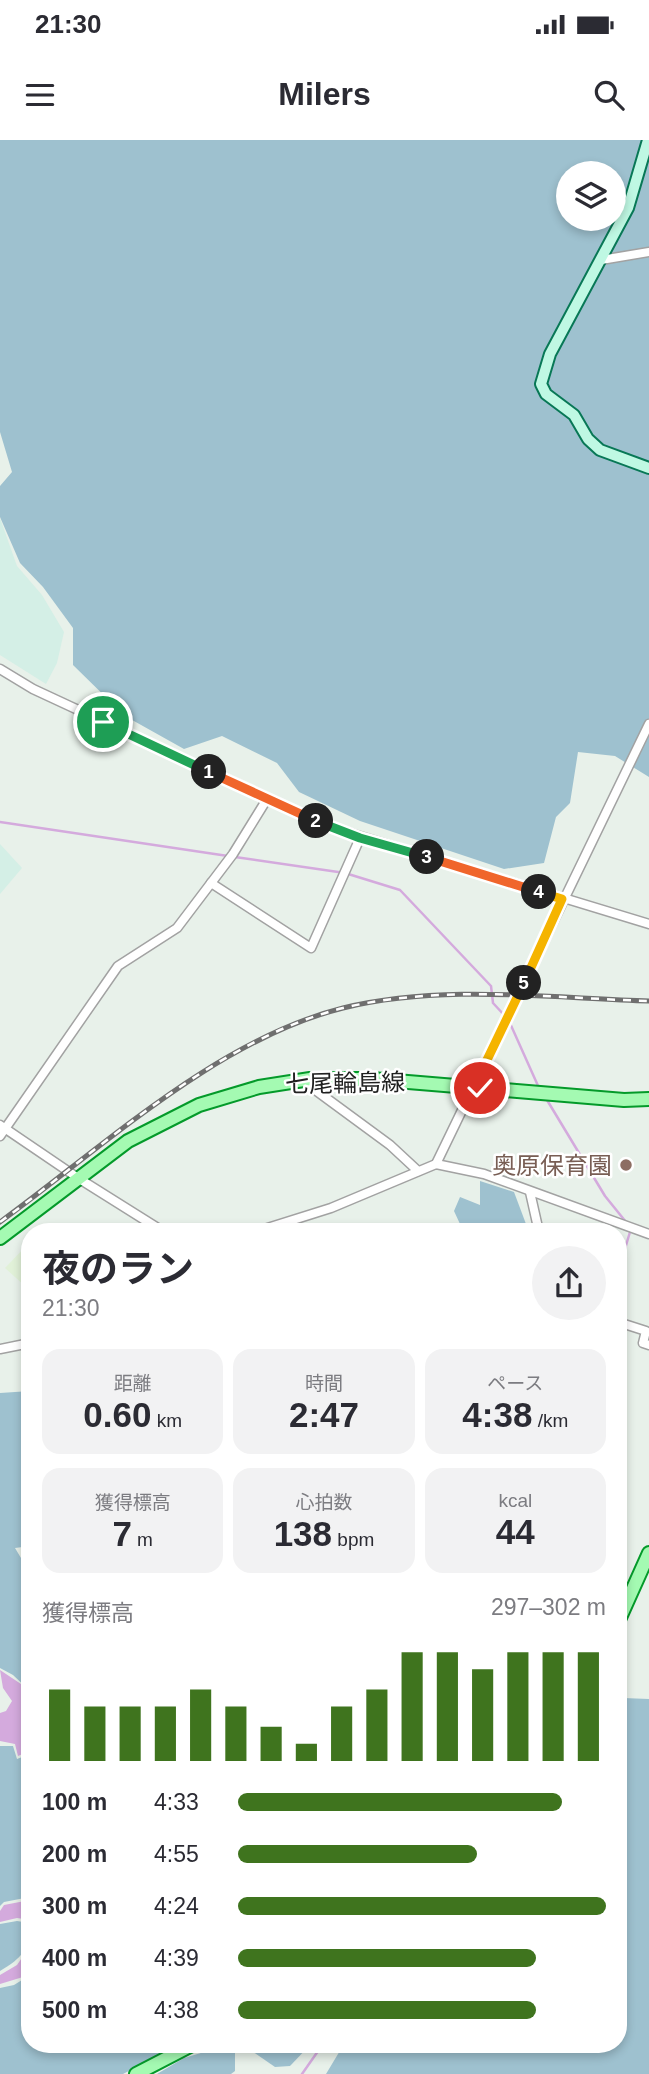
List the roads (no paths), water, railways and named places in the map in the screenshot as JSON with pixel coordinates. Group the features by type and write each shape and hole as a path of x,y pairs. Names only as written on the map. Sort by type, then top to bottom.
{"main road":[{"name":"七尾輪島線","path":"0,1238 128,1141 199,1105 259,1087 303,1081 372,1079 624,1100 649,1099"},
{"path":"627,1602 649,1553"},
{"path":"136,2074 177,2053"}],"street":[{"path":"648,140 628,208 550,354 541,384 546,394 574,415 588,439 600,450 649,468"},
{"path":"601,260 649,252"},
{"path":"0,669 33,689 267,799 360,838 649,924"},
{"path":"436,1164 649,724"},
{"path":"150,1223 2,1130 118,966 177,928 230,858 267,799"},
{"path":"211,883 311,948 360,838"},
{"path":"303,1081 390,1146 418,1171"},
{"path":"287,1223 331,1208 436,1164 484,1174 618,1223"},
{"path":"530,1192 537,1223"},
{"path":"627,1226 649,1234"},
{"path":"627,1325 646,1331 643,1343 649,1345"},
{"path":"0,1349 21,1345"}],"waterway":[{"path":"0,822 228,856"},
{"path":"235,857 345,873 400,890 491,986 493,1003 505,1016"},
{"path":"509,1021 539,1088"},
{"path":"547,1100 605,1196 626,1222"},
{"path":"627,1242 630,1232"},
{"path":"302,2074 317,2053"}],"railway":[{"path":"0,1222 163,1098 251,1044 297,1023 343,1008 419,996 496,994 649,1001"}],"place":[{"name":"奥原保育園","path":"626,1165"}]}
